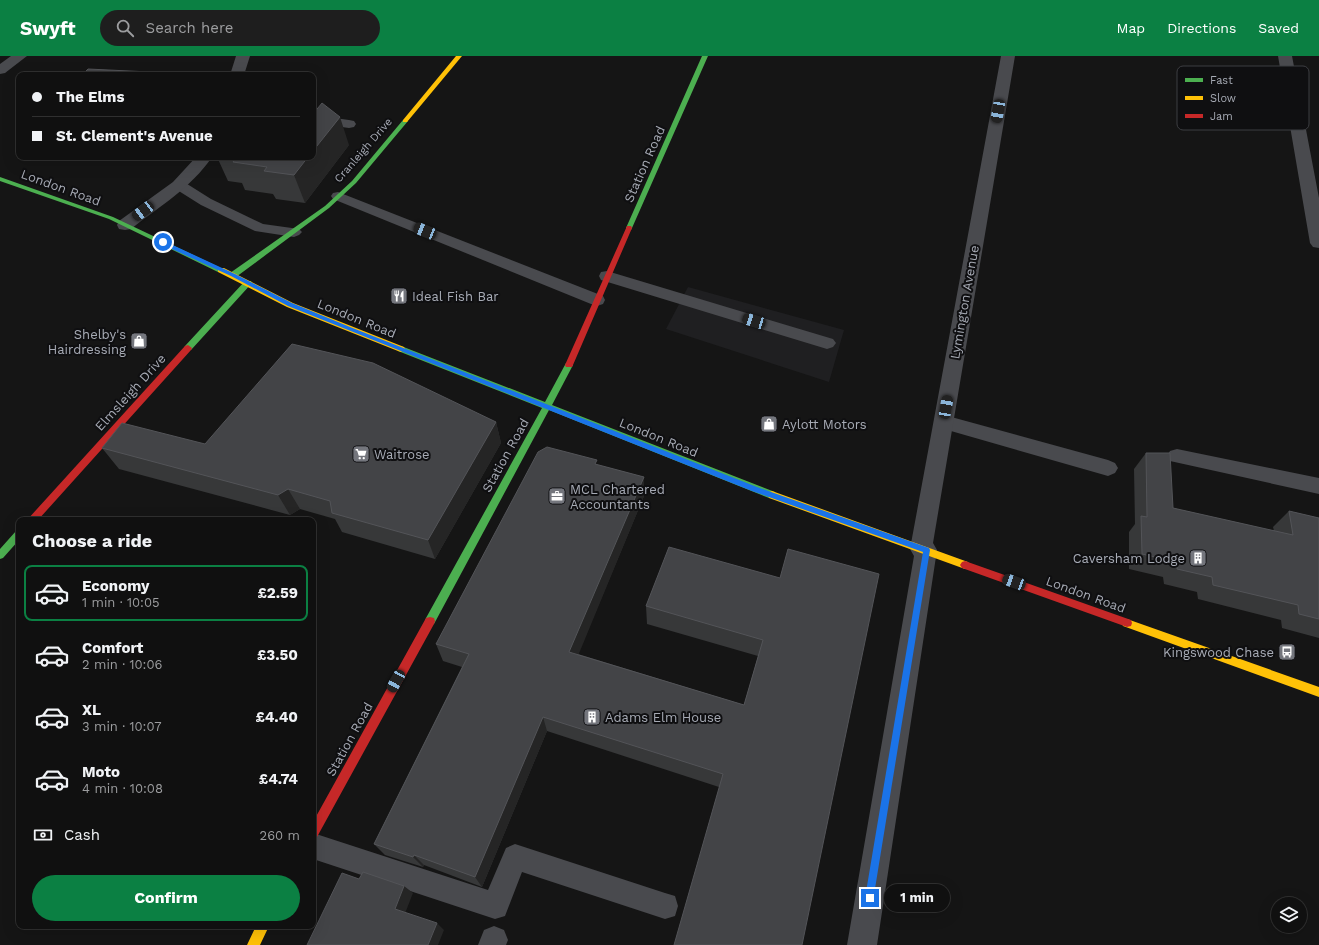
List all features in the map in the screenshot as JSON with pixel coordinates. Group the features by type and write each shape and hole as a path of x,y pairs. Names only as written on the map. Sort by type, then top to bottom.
{"street":[{"path":"0,70 20,56"},
{"path":"238,72 243,56"},
{"name":"Cranleigh Drive","path":"233,275 294,232 354,182 459,56"},
{"name":"Station Road","path":"316,828 564,376 705,56"},
{"name":"Lymington Avenue","path":"862,945 944,422 1008,56"},
{"path":"1286,56 1288,66"},
{"path":"1299,130 1319,243"},
{"path":"125,225 179,185 199,166 202,160"},
{"name":"London Road","path":"0,179 53,196 125,225 233,275 290,305 754,489 1319,692"},
{"name":"Elmsleigh Drive","path":"35,517 248,283"},
{"path":"0,555 16,537"},
{"path":"253,945 261,929"}],"lane":[{"path":"316,119 349,124"},
{"path":"179,185 206,202 260,228 294,232"},
{"path":"338,196 597,300"},
{"path":"607,276 827,343"},
{"path":"944,422 1108,468"},
{"path":"1177,456 1319,486"},
{"path":"316,847 496,906 515,856 665,906"}],"shaded area":[{"path":"688,287 844,330 829,382 666,329"}],"building":[{"path":"88,69 150,72 85,72"},
{"path":"322,103 340,117 316,147 316,110"},
{"path":"235,160 306,160 294,175 264,171 267,167 233,162"},
{"name":"Waitrose","path":"292,344 373,363 496,422 428,540 332,513 330,501 288,489 278,495 102,448 122,423 205,444"},
{"name":"Adams Elm House","path":"547,447 597,460 595,464 644,477 569,652 744,705 763,640 646,606 669,547 780,578 788,549 879,574 802,945 674,945 723,774 543,717 475,877 414,855 413,857 374,844 469,654 436,644 538,452"},
{"name":"Caversham Lodge","path":"1146,453 1170,453 1173,508 1293,535 1289,511 1319,518 1319,619 1299,614 1298,605 1213,585 1212,577 1177,569 1177,562 1142,554 1141,516 1147,517"},
{"path":"363,872 404,886 395,909 437,923 428,945 307,945 342,873 359,879"}],"traffic: fast":[{"path":"629,228 705,56"},
{"path":"233,275 327,207 354,182 405,121"},
{"path":"0,179 111,218 221,270"},
{"path":"188,348 248,283"},
{"path":"401,349 772,495"},
{"path":"430,621 569,365"},
{"path":"0,555 16,537"}],"traffic: slow":[{"path":"405,121 459,56"},
{"path":"221,270 290,305 401,349"},
{"path":"772,495 965,565"},
{"path":"1127,623 1319,692"},
{"path":"253,945 261,929"}],"traffic: jam":[{"path":"569,365 629,228"},
{"path":"35,517 188,348"},
{"path":"965,565 1127,623"},
{"path":"316,828 430,621"}],"place":[{"name":"Ideal Fish Bar","path":"399,296"},
{"name":"Shelby's Hairdressing","path":"139,341"},
{"name":"Aylott Motors","path":"769,424"},
{"name":"Waitrose","path":"361,454"},
{"name":"MCL Chartered Accountants","path":"557,496"},
{"name":"Caversham Lodge","path":"1198,558"},
{"name":"Kingswood Chase","path":"1287,652"},
{"name":"Adams Elm House","path":"592,717"}],"route":[{"path":"163,242 233,275 290,305 754,489 926,550 870,898"}]}
